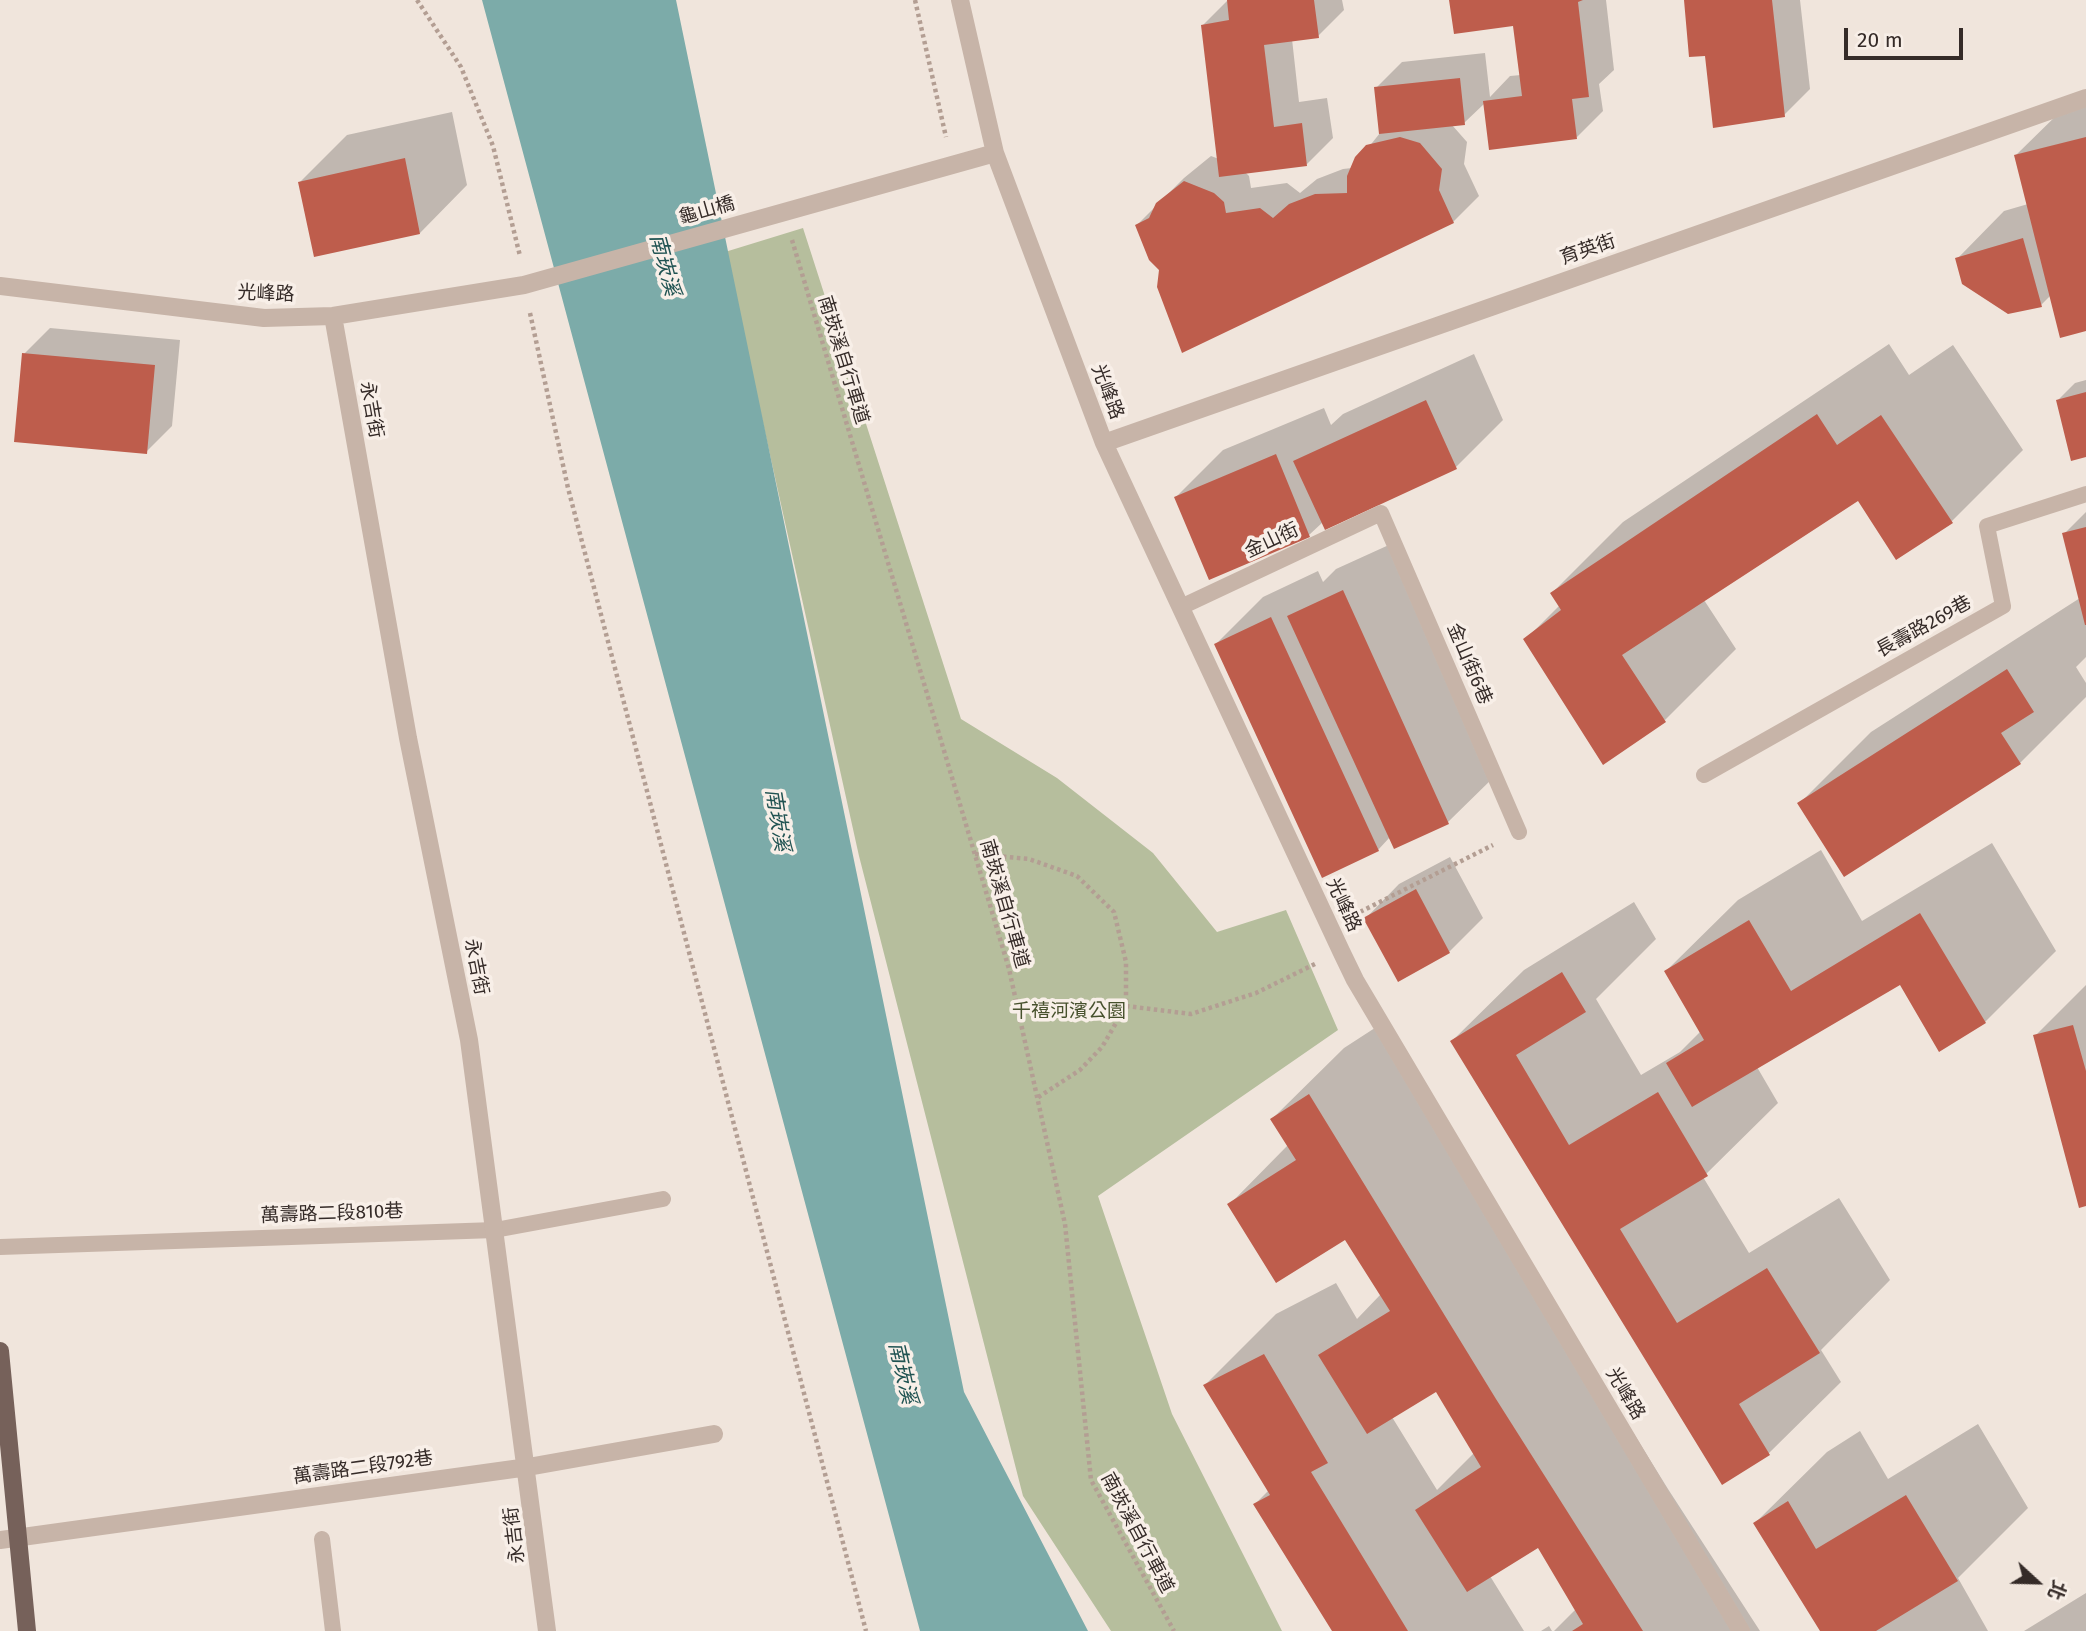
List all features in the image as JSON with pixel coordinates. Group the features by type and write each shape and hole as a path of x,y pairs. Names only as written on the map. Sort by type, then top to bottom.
{"main road":[{"path":"0,1351 8,1539 27,1631"}],"street":[{"name":"光峰路","path":"960,0 995,153 1104,443 1341,951 1362,992 1741,1631"},
{"name":"育英街","path":"1104,443 2086,98"},
{"name":"龜山橋","path":"528,284 995,153"},
{"name":"光峰路","path":"0,286 264,318 332,316 528,284"},
{"name":"永吉街","path":"332,316 408,738 469,1040 528,1467 547,1631"},
{"name":"萬壽路二段792巷","path":"8,1539 528,1467 714,1434"}],"lane":[{"name":"長壽路269巷","path":"1704,775 2003,606 1987,526 2086,494"},
{"name":"金山街","path":"1181,607 1381,513"},
{"name":"金山街6巷","path":"1381,513 1519,831"},
{"name":"萬壽路二段810巷","path":"0,1247 495,1230 663,1199"},
{"path":"322,1539 333,1631"}],"path":[{"path":"417,0 461,67 493,146 521,259"},
{"path":"915,0 946,138"},
{"name":"南崁溪自行車道","path":"792,238 1009,969 1065,1224 1091,1480 1174,1631"},
{"path":"528,303 568,488 866,1631"},
{"path":"1330,928 1519,831"},
{"path":"975,854 1029,859 1077,876 1114,912 1126,962 1126,1006 1102,1048 1080,1070 1037,1098"},
{"path":"1126,1006 1191,1014 1256,993 1341,951"}],"green space":[{"name":"千禧河濱公園","path":"803,228 961,719 1057,778 1153,853 1217,932 1286,910 1338,1030 1098,1196 1172,1414 1282,1631 1111,1631 1023,1496 859,856 725,252"}],"water":[{"name":"南崁溪","path":"482,0 676,0 964,1392 1088,1631 920,1631"}],"building":[{"path":"1227,0 1314,0 1319,38 1264,45 1274,127 1302,123 1307,166 1219,177 1201,25 1229,20"},
{"path":"1449,0 1583,0 1578,2 1589,97 1572,99 1577,139 1489,150 1483,101 1522,96 1513,26 1454,34"},
{"path":"1684,0 1772,0 1785,117 1713,128 1705,56 1689,57"},
{"path":"1460,78 1465,125 1379,134 1374,87"},
{"path":"1400,137 1420,143 1442,169 1439,190 1454,223 1182,353 1157,287 1159,270 1149,260 1135,225 1149,218 1156,203 1184,181 1214,193 1224,202 1226,213 1260,208 1273,218 1289,204 1315,194 1347,193 1347,176 1355,157 1366,145"},
{"path":"2086,137 2086,331 2060,338 2014,155"},
{"path":"405,158 420,234 314,257 298,182"},
{"path":"2023,238 2042,307 2008,314 1962,284 1955,258"},
{"path":"22,353 155,365 147,454 14,442"},
{"path":"2086,392 2086,457 2071,461 2056,400"},
{"path":"1426,400 1457,469 1325,530 1293,461"},
{"path":"1817,414 1837,445 1881,415 1953,523 1896,560 1858,501 1622,655 1666,722 1603,765 1523,639 1561,610 1550,593"},
{"path":"1276,454 1310,537 1209,580 1174,497"},
{"path":"2086,527 2086,625 2085,625 2062,533"},
{"path":"1343,590 1449,824 1394,849 1287,616"},
{"path":"1271,617 1379,851 1322,878 1214,644"},
{"path":"2007,669 2034,712 2001,733 2021,764 1844,877 1797,803"},
{"path":"1416,889 1450,953 1398,982 1363,918"},
{"path":"1920,913 1986,1023 1939,1052 1900,985 1692,1107 1666,1063 1704,1040 1664,971 1749,920 1791,991"},
{"path":"1562,972 1586,1012 1516,1055 1569,1145 1658,1092 1708,1176 1620,1229 1677,1323 1767,1268 1820,1353 1739,1404 1770,1455 1722,1485 1450,1041"},
{"path":"2073,1025 2086,1071 2086,1206 2079,1208 2033,1035"},
{"path":"1309,1094 1496,1399 1643,1631 1572,1631 1583,1624 1538,1548 1467,1592 1415,1510 1481,1467 1436,1392 1367,1434 1318,1355 1390,1311 1345,1240 1276,1283 1227,1204 1296,1160 1270,1119"},
{"path":"1264,1354 1328,1463 1311,1472 1408,1631 1332,1631 1253,1504 1270,1495 1203,1385"},
{"path":"1906,1495 1958,1581 1876,1631 1820,1631 1753,1523 1788,1501 1816,1549"}]}
